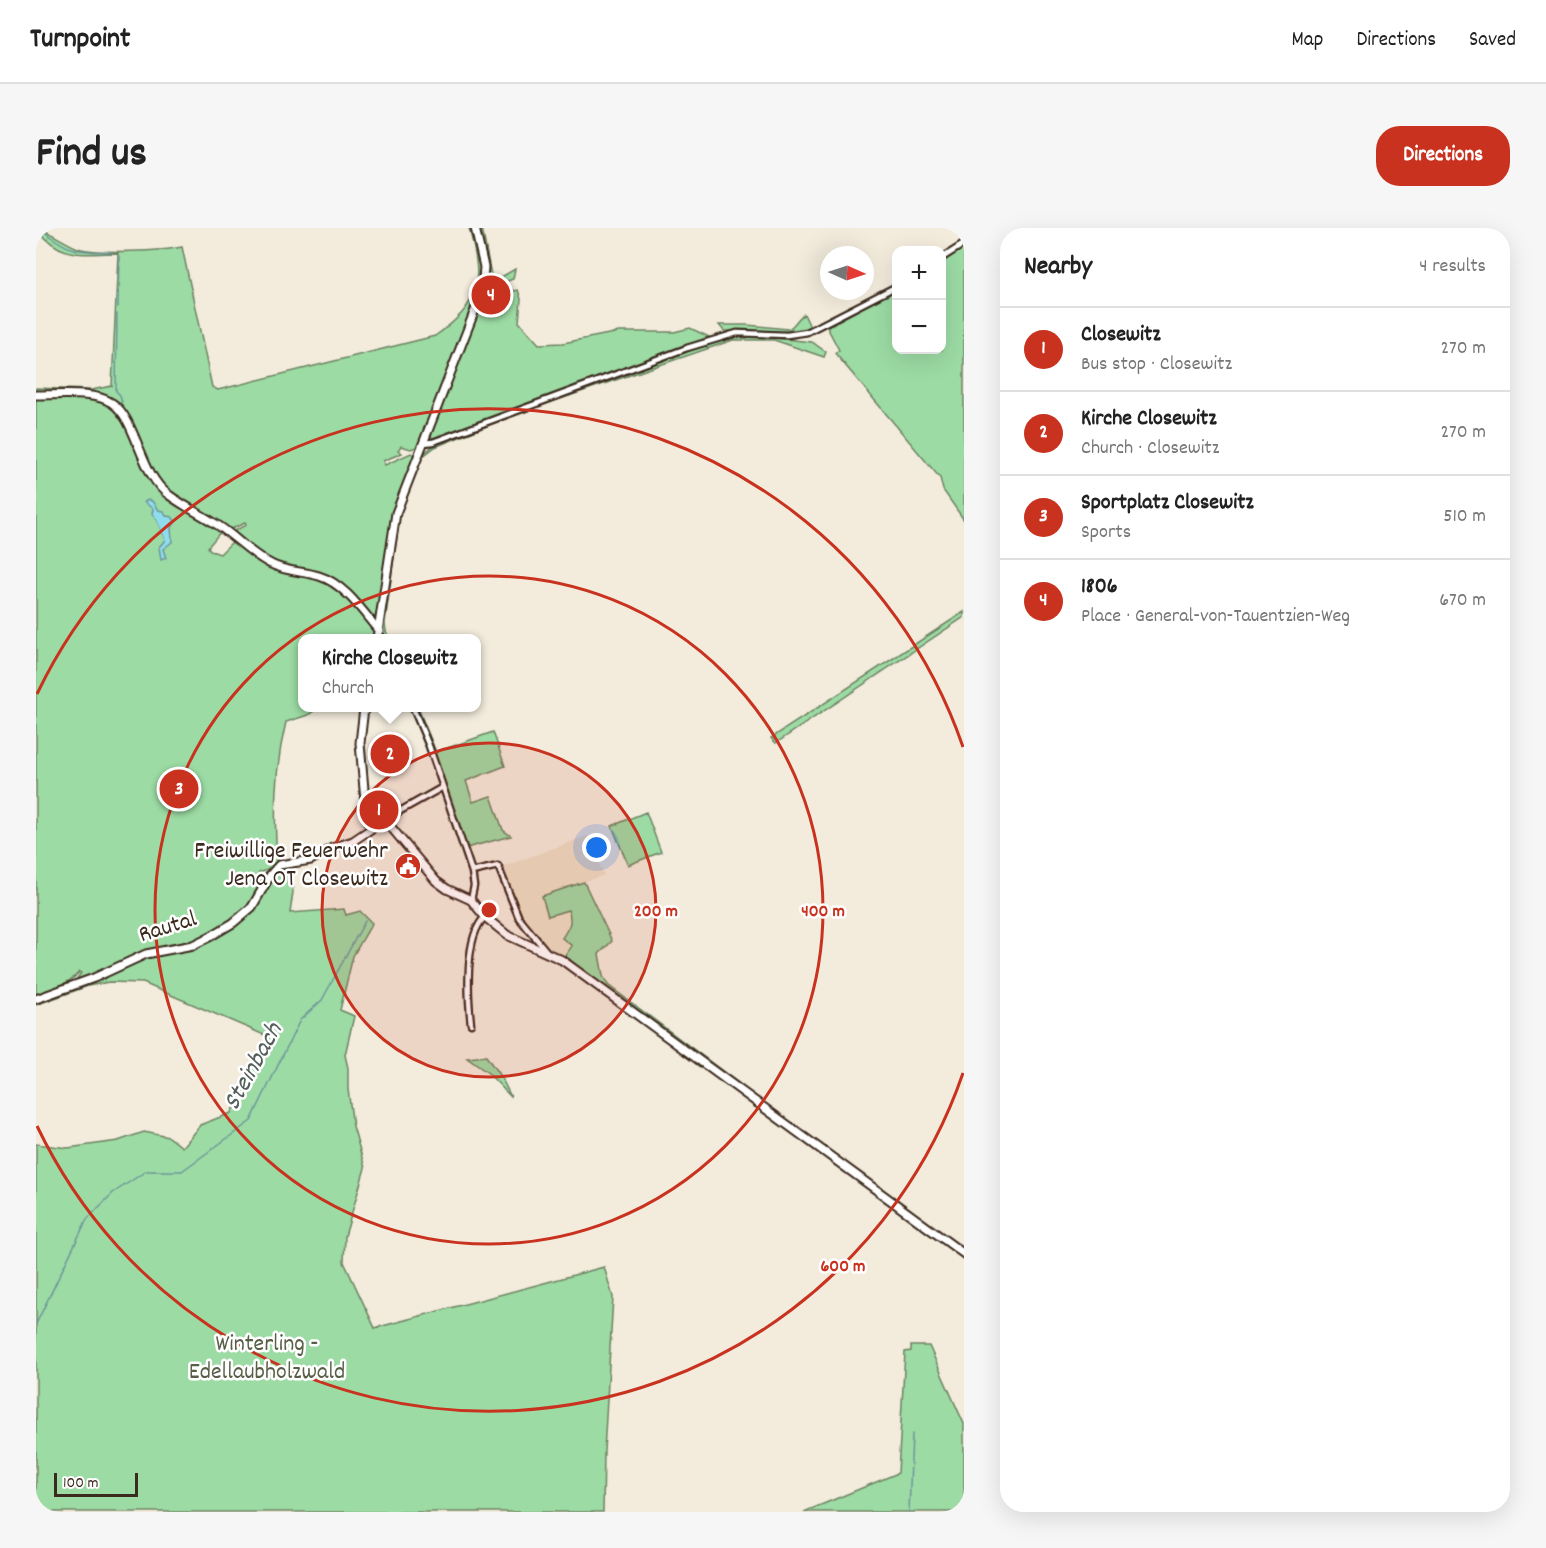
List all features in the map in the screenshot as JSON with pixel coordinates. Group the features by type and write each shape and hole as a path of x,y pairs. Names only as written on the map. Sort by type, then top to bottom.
{"street":[{"path":"380,634 396,513 482,292 485,275 476,228"},
{"path":"946,255 964,244"},
{"path":"422,442 433,442 687,348 730,335 746,333 787,335 807,332 892,289"},
{"path":"36,395 95,396 112,402 125,418 159,487 168,495 228,532 268,563 321,576 334,583 347,594 378,634"},
{"path":"364,712 360,743 363,791 367,805 384,820 436,881 471,900 507,935 564,962 964,1254"},
{"path":"415,712 472,872 474,886 471,900"},
{"path":"384,820 443,787"},
{"path":"367,805 364,815 372,829"},
{"name":"Rautal","path":"36,999 94,978 146,954 200,942 243,916 252,907 271,874 279,865 311,860 332,848 353,841 384,820"},
{"path":"472,872 498,866 519,918 548,953"},
{"path":"471,1024 470,952 474,934 485,916"}],"shaded area":[{"path":"587,836 604,875 542,896 568,910 571,917 572,946 563,959 535,935 521,916 502,867"}],"green space":[{"path":"36,228 86,250 129,251 182,247 212,387 218,390 435,336 462,313 475,290 476,263 469,228 473,228 478,249 480,276 473,307 419,446 411,449 401,446 398,450 402,453 383,461 385,465 411,453 415,456 394,512 379,617 373,619 342,586 281,566 259,553 234,531 246,525 245,523 229,530 170,493 157,477 132,423 115,402 105,396 88,393 36,393 36,388 91,390 112,386 118,253 83,254 64,250 46,239"},
{"path":"478,228 482,228 492,280 515,269 513,279 500,284 488,285"},
{"path":"964,246 964,520 943,490 940,478 835,353 839,350 827,327 892,291 892,354 946,354 946,257"},
{"path":"507,287 514,291 518,290 521,299 519,322 539,344 563,343 619,332 674,332 690,328 709,337 434,439 431,438 430,432 482,301 490,293"},
{"path":"804,314 811,329 801,332 724,331 719,325 788,329"},
{"path":"756,336 812,342 826,352 824,357 774,340 733,340 516,414 435,447 422,457 400,514 385,623 387,634 383,634 384,612 398,513 420,457 434,445 499,419 714,342"},
{"path":"36,398 97,399 113,407 123,419 150,477 222,530 208,547 211,551 220,554 234,540 256,557 326,581 340,591 372,628 374,634 298,634 298,712 312,712 286,722 279,757 276,791 277,861 273,868 259,873 265,877 265,880 249,906 233,920 197,941 161,948 80,981 76,980 81,973 79,972 66,983 36,996"},
{"path":"964,612 964,617 776,743 771,738"},
{"path":"416,712 420,712 436,752 493,732 505,766 466,781 473,802 491,796 503,830 511,836 466,848 433,753"},
{"path":"646,812 661,852 628,865 612,826"},
{"name":"Winterling - Edellaubholzwald","path":"290,865 293,892 290,913 344,909 346,915 360,911 372,923 353,956 340,1010 354,1016 345,1055 353,1126 365,1168 345,1236 344,1262 375,1328 604,1267 613,1297 604,1451 603,1512 36,1512 36,1144 68,1148 118,1141 144,1132 169,1137 182,1147 200,1125 231,1113 269,1037 143,983 109,982 88,986 36,1005 36,1002 148,956 169,951 234,925 257,906 280,868"},
{"path":"584,882 612,941 599,954 603,976 608,985 741,1085 738,1087 569,962 570,959 564,957 572,946 562,938 570,924 568,910 548,916 542,896"},
{"path":"486,1056 511,1097 488,1073 467,1058"},
{"path":"911,1346 929,1346 964,1424 964,1512 804,1512 898,1473 905,1352 911,1351"}],"water":[{"path":"148,500 176,522 171,527 172,542 163,549 166,558 161,560 159,547 165,540 152,514 153,509 144,502"}],"waterway":[{"path":"39,228 72,248 111,252"},
{"path":"118,307 119,256"},
{"path":"117,314 116,391 122,402"},
{"name":"Steinbach","path":"36,1324 87,1219 113,1193 146,1171 182,1171 251,1121 300,1020 322,1000 365,921"},
{"name":"Steinbach","path":"909,1512 912,1434"},
{"name":"Steinbach","path":"36,1507 38,1512"}],"place":[{"name":"1806","path":"491,295"},
{"name":"Kirche Closewitz","path":"390,754"},
{"name":"Sportplatz Closewitz","path":"179,789"},
{"name":"Closewitz","path":"379,810"},
{"name":"Freiwillige Feuerwehr Jena OT Closewitz","path":"408,866"}]}
